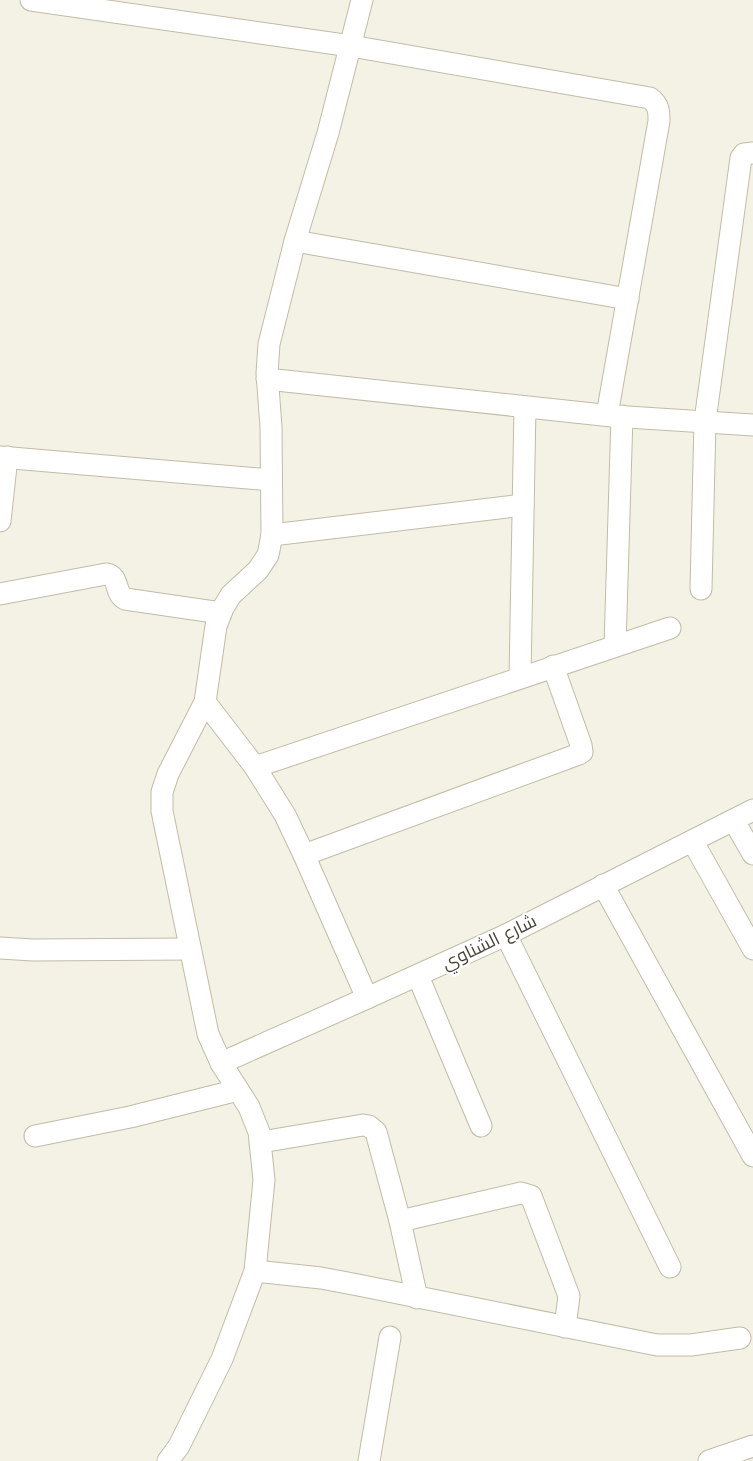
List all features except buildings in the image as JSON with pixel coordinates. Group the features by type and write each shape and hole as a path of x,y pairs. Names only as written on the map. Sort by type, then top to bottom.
{"street":[{"path":"31,0 351,46 650,98 655,102 659,109 659,121 628,299 615,416 615,646"},
{"path":"168,1461 179,1446 222,1360 255,1271 264,1180 259,1132 249,1107 221,1063 208,1034 162,811 162,792 173,762 205,702 216,626 221,613 230,595 258,570 268,555 272,535 271,427 268,379 269,344 295,241 328,134 362,0"},
{"path":"701,589 705,421 742,158 744,154 753,153"},
{"path":"295,241 628,299"},
{"path":"268,379 615,416 753,425"},
{"path":"520,677 525,407"},
{"path":"0,521 4,457 271,480"},
{"path":"272,535 523,506"},
{"path":"0,594 106,574 114,578 118,594 125,599 221,613"},
{"path":"255,767 670,628"},
{"path":"304,855 582,752 553,666"},
{"path":"205,702 255,767 285,815 367,998"},
{"name":"شارع الشناوي","path":"221,1063 506,935 753,810"},
{"path":"734,820 753,854"},
{"path":"692,842 753,949"},
{"path":"603,885 753,1156"},
{"path":"506,935 670,1267"},
{"path":"0,948 33,950 190,949"},
{"path":"418,976 481,1126"},
{"path":"35,1136 130,1117 238,1090"},
{"path":"261,1142 363,1125 372,1128 376,1132 400,1221 417,1298"},
{"path":"400,1221 521,1193 531,1196 569,1296 565,1327"},
{"path":"255,1271 322,1278 657,1345 691,1345 740,1338"},
{"path":"369,1461 390,1337"},
{"path":"709,1461 753,1446"}]}
